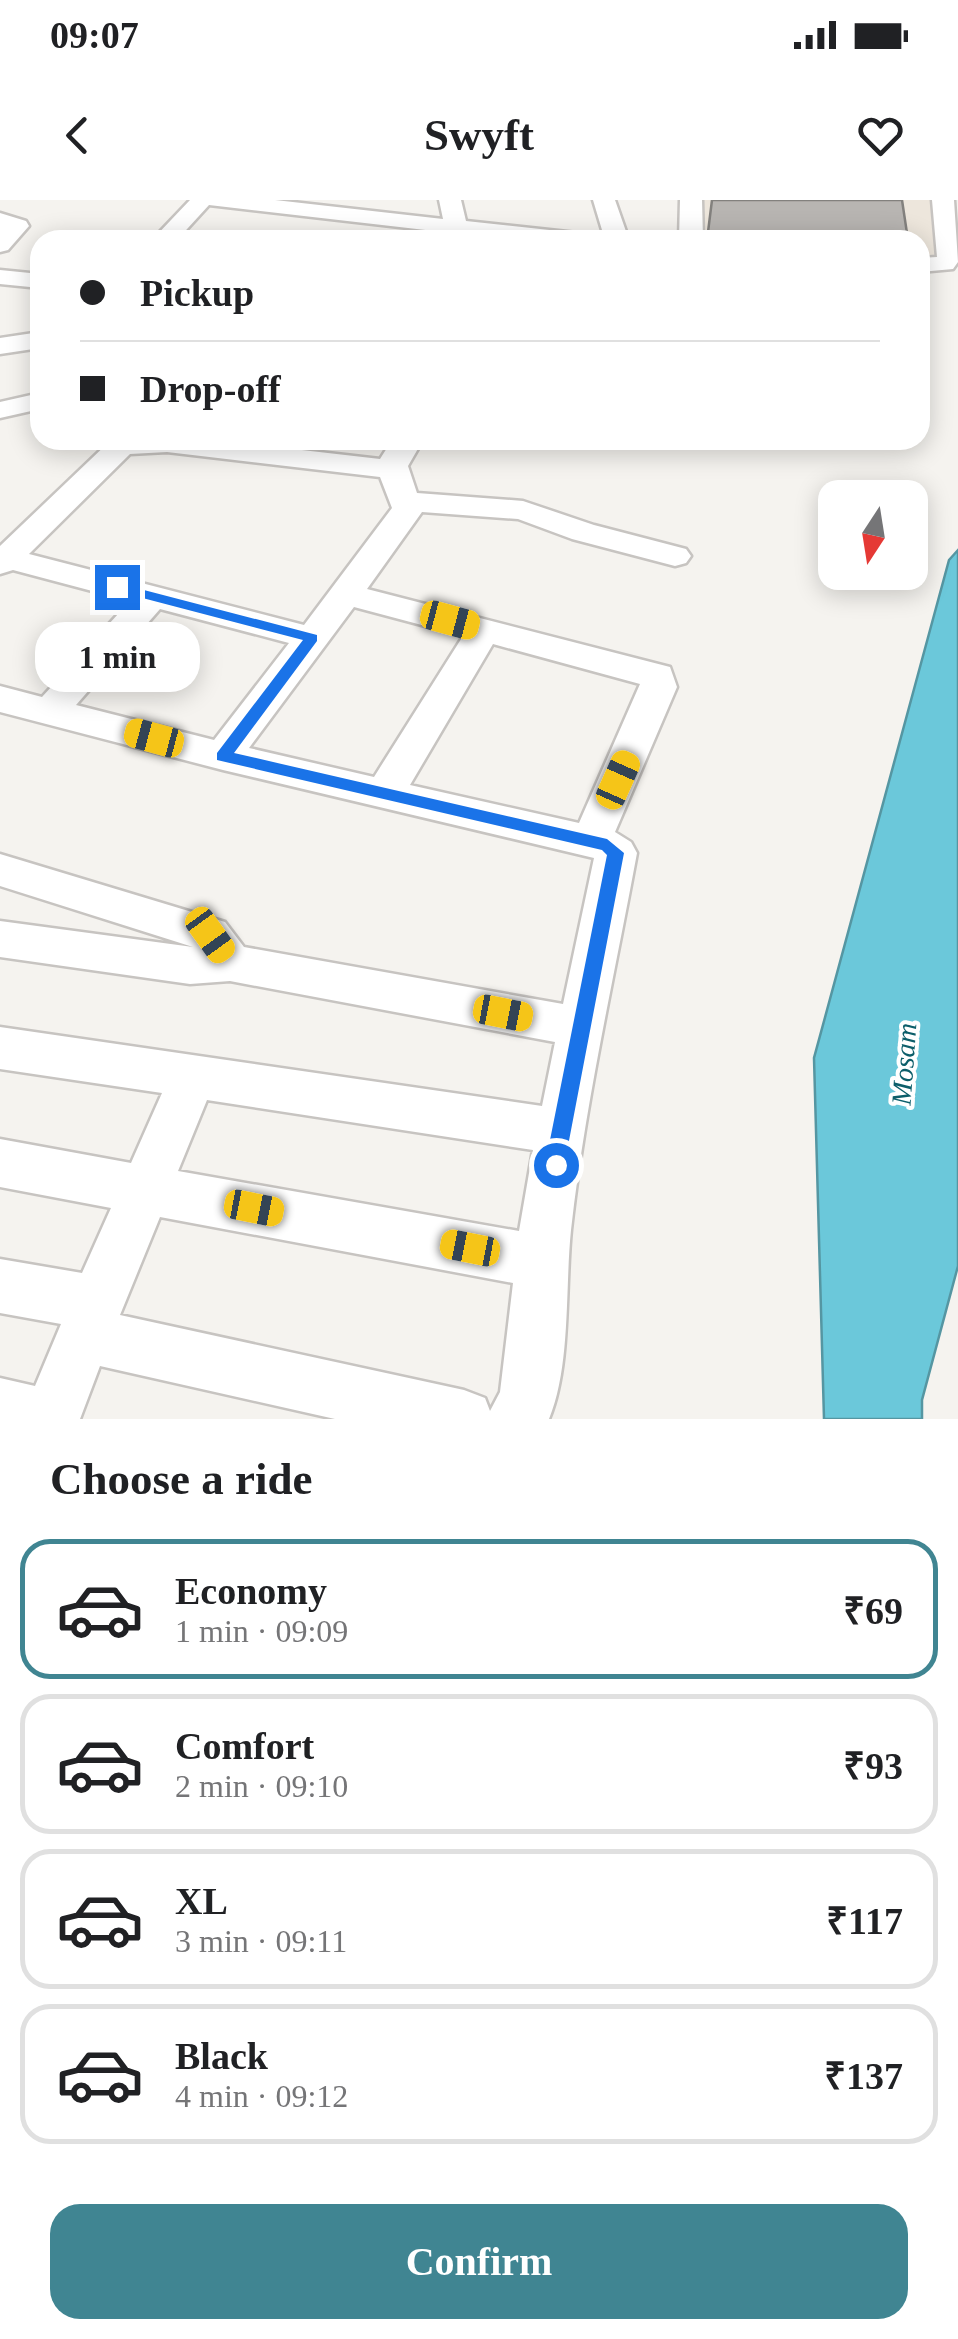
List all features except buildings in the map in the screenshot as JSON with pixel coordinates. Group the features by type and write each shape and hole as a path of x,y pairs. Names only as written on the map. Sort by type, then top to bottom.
{"street":[{"path":"0,206 7,200"},
{"path":"174,230 202,200"},
{"path":"216,200 389,230 456,226 491,230"},
{"path":"450,200 456,226"},
{"path":"604,200 614,230"},
{"path":"690,230 691,200"},
{"path":"930,264 945,264 949,258 943,200"},
{"path":"0,220 18,226 0,245"},
{"path":"0,277 30,281"},
{"path":"0,346 30,342"},
{"path":"0,439 18,418 20,406"},
{"path":"114,450 9,548 153,596 312,638"},
{"path":"228,450 402,470 583,532 676,556"},
{"path":"223,756 405,515 402,470"},
{"path":"346,594 650,673 660,681 591,842"},
{"path":"50,712 153,596"},
{"path":"384,794 484,630"},
{"path":"0,698 223,756 607,845 616,853 561,1132 529,1392 515,1419"},
{"path":"0,870 210,935 230,963"},
{"path":"0,939 190,966 230,963 581,1027"},
{"path":"0,1048 561,1132"},
{"path":"34,1414 91,1319 193,1076"},
{"path":"0,1164 146,1187 542,1262"},
{"path":"0,1286 91,1319 464,1419"}],"shaded area":[{"path":"694,200 933,200 939,260 930,261 930,230 693,230"}],"water":[{"name":"Mosam","path":"958,550 958,1266 922,1400 922,1419 824,1419 814,1058 949,560"}],"route":[{"path":"117,587 312,638 223,756 607,845 616,853 556,1165"}]}
